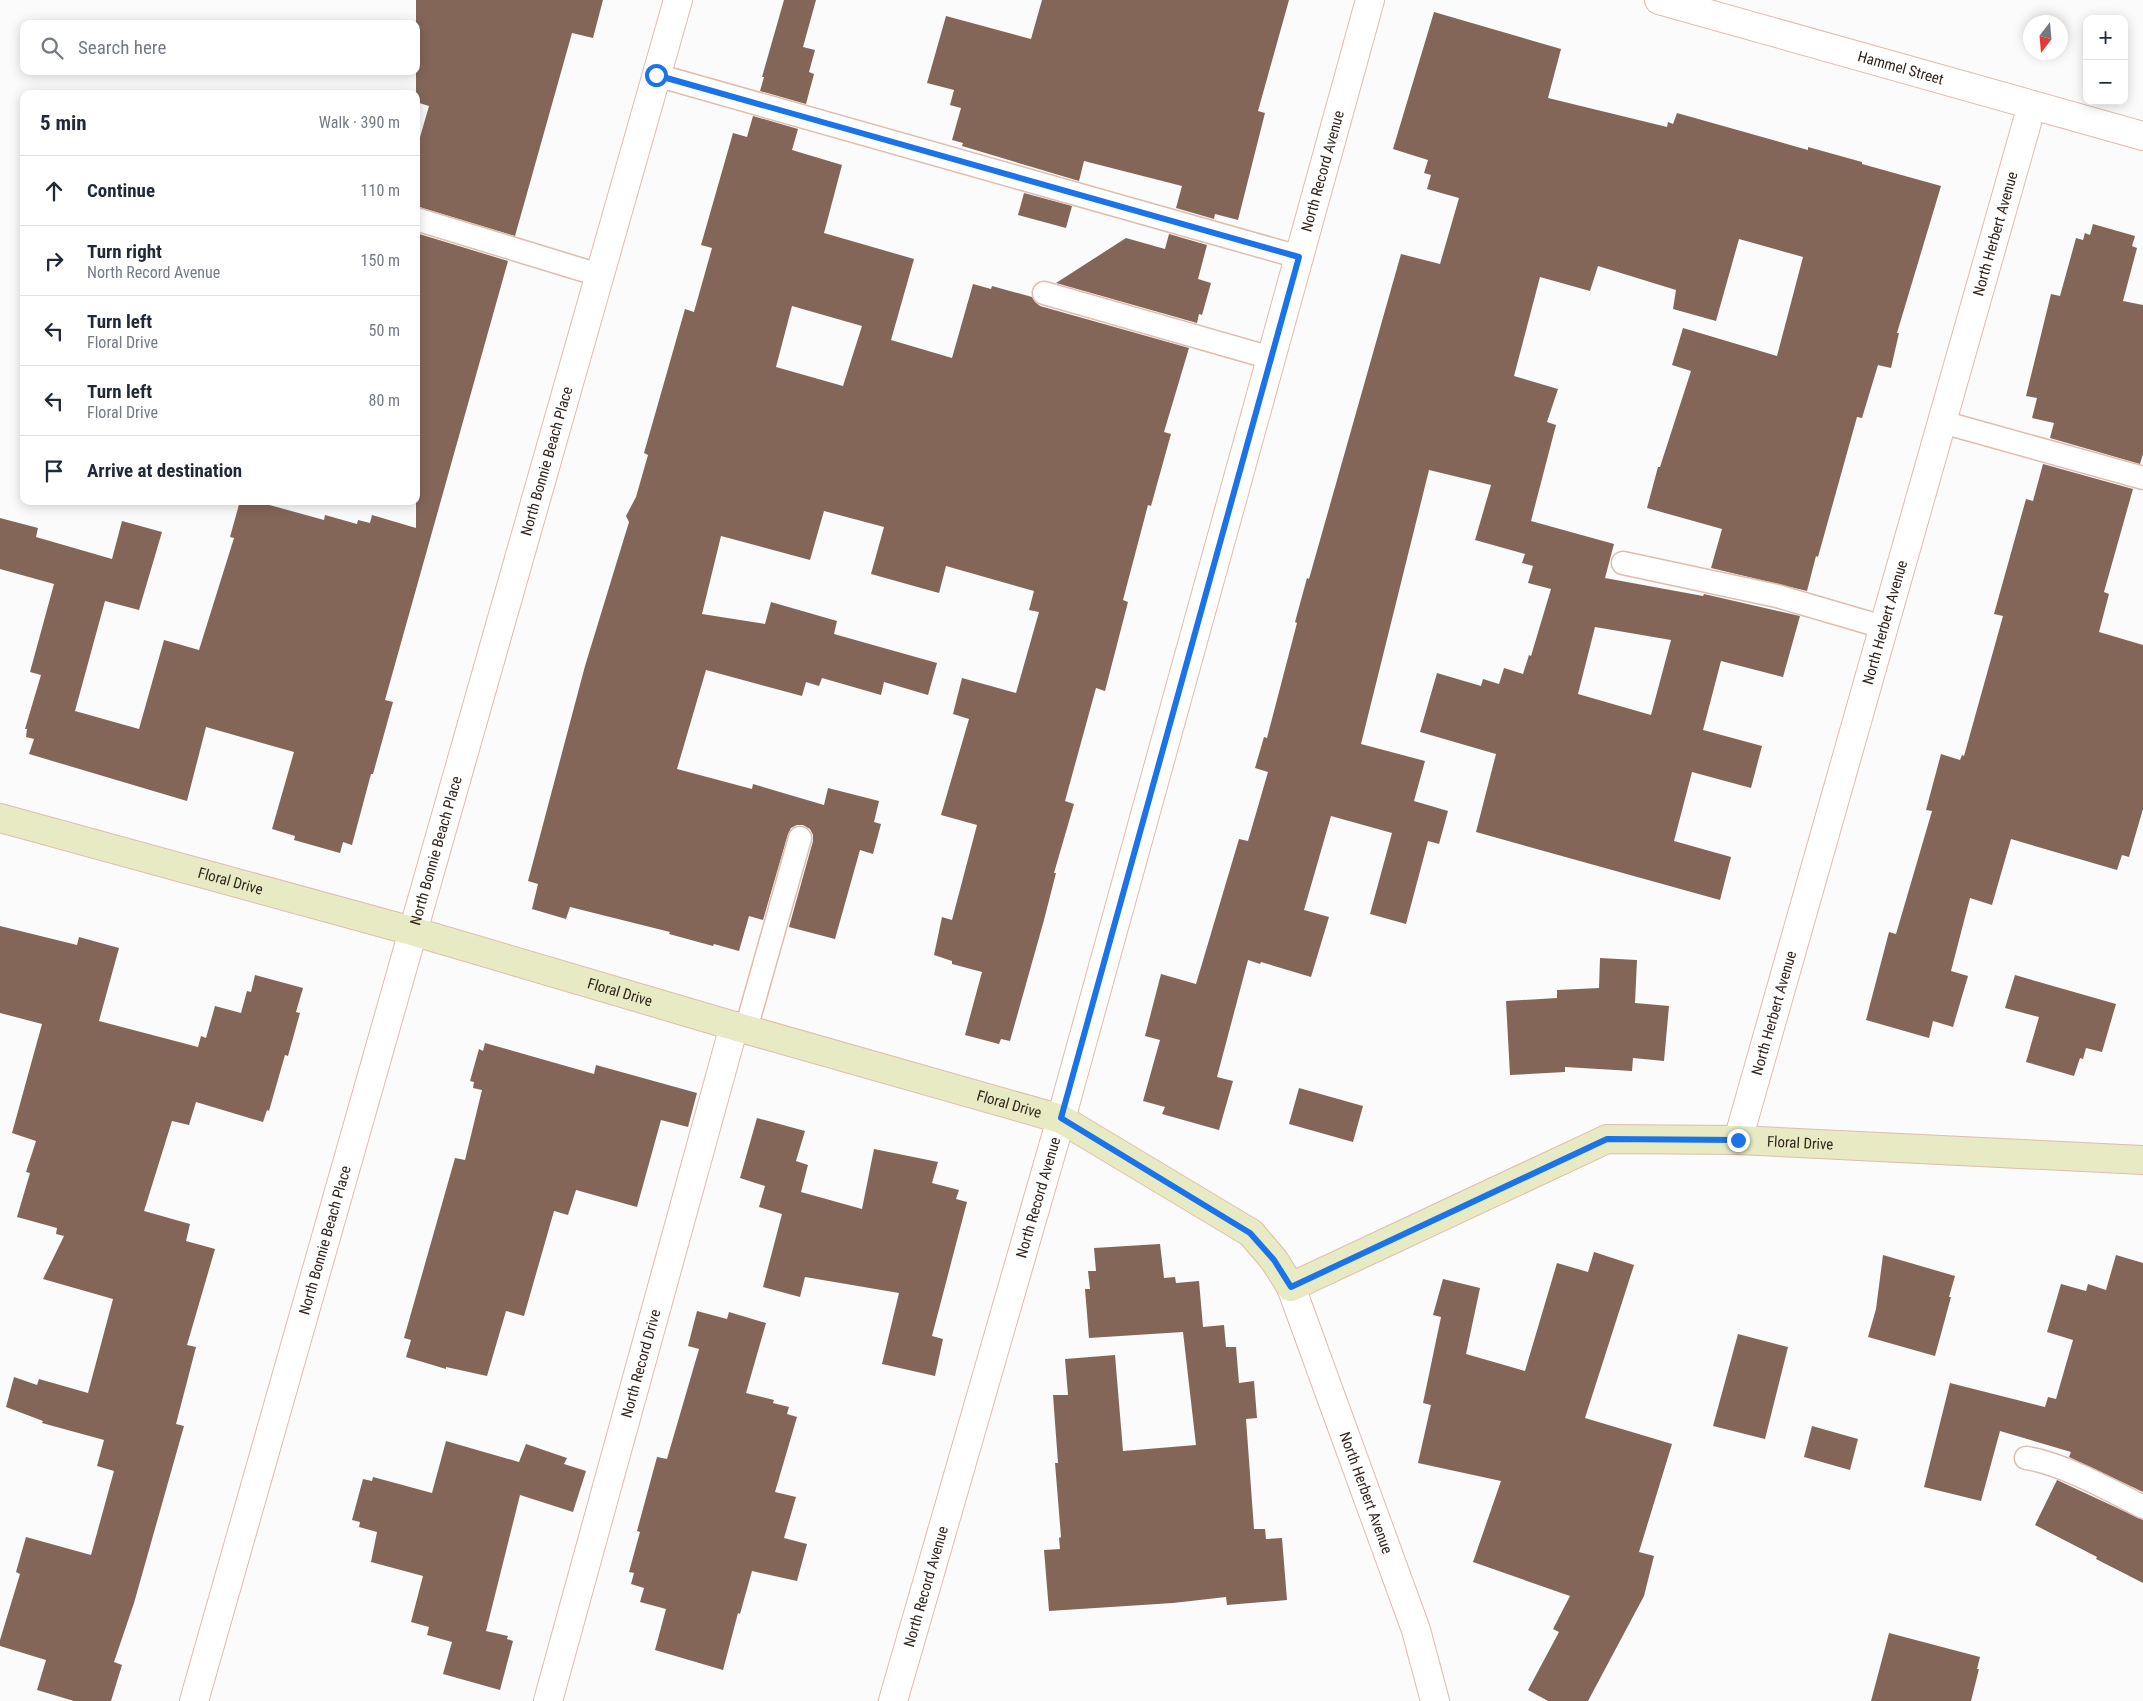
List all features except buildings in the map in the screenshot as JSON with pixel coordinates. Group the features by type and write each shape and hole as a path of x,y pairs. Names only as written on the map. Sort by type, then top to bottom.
{"street":[{"name":"North Bonnie Beach Place","path":"194,1701 678,0"},
{"name":"North Record Avenue","path":"893,1701 1061,1118 1370,0"},
{"name":"Hammel Street","path":"1659,0 2143,136"},
{"name":"North Herbert Avenue","path":"1738,1140 2032,105"},
{"name":"Floral Drive","path":"0,818 412,931 740,1028 1061,1118 1250,1233 1274,1260 1291,1287 1607,1139 1738,1140 2143,1160"},
{"name":"North Record Drive","path":"548,1701 740,1028"},
{"name":"North Herbert Avenue","path":"1291,1287 1416,1630 1435,1701"}],"lane":[{"path":"656,75 1299,257"},
{"path":"420,220 599,275"},
{"path":"1044,293 1271,358"},
{"path":"1942,422 2143,478"},
{"path":"1622,562 1777,596 1883,627"},
{"path":"740,1028 800,838"},
{"path":"2026,1458 2039,1460 2074,1474 2143,1507"}],"route":[{"path":"656,75 1299,257 1061,1118 1250,1233 1274,1260 1291,1287 1607,1139 1738,1140"}]}
